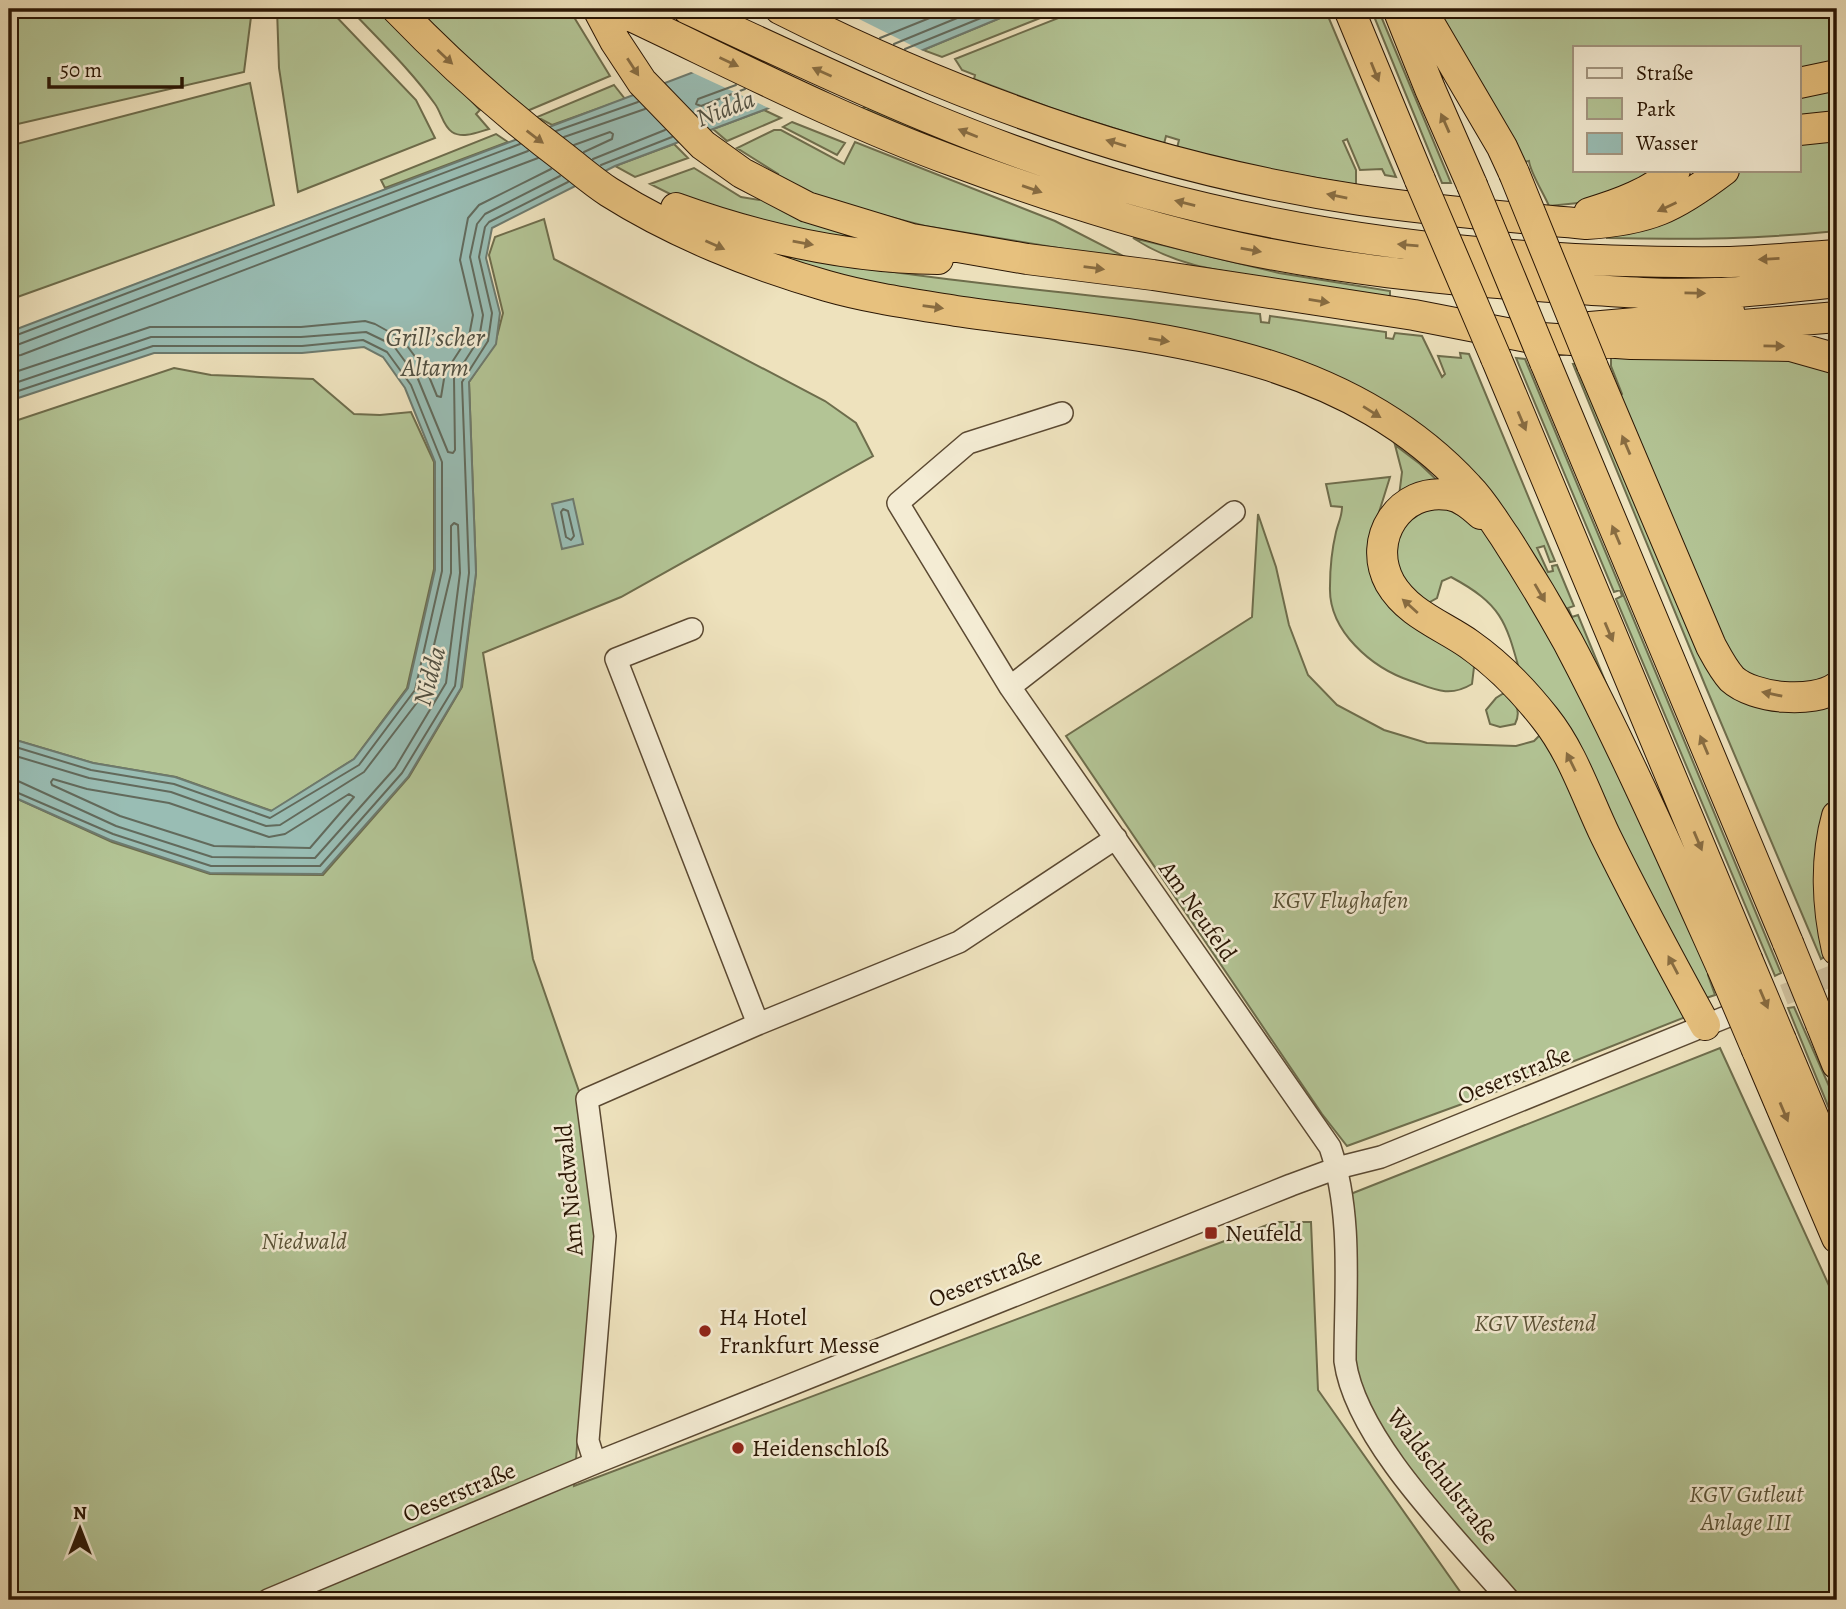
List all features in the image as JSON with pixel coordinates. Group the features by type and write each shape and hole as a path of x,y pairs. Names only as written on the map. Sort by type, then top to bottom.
{"highway":[{"path":"397,9 427,41 508,116 564,158 766,266 830,287 910,304 1173,342 1227,353 1306,377 1338,392 1423,446 1484,505 1544,599 1734,964"},
{"path":"598,9 642,82 703,145 742,173 807,207 912,239 1027,259 1153,275 1414,315 1527,337 1631,344 1791,346 1837,359"},
{"path":"616,9 854,121 988,174 1149,225 1240,248 1343,266 1453,280 1626,292 1716,293 1837,282"},
{"path":"780,9 855,47 935,81 1044,120 1184,164 1359,200 1586,224 1624,221 1652,214 1678,202 1721,172"},
{"path":"1349,9 1496,358 1734,964 1769,1045 1837,1238"},
{"path":"1398,9 1837,1064"},
{"path":"1421,9 1502,147 1514,173 1592,365 1706,634 1723,667 1734,681 1777,696 1813,696 1837,687"},
{"path":"699,14 884,100 986,141 1147,193 1303,230 1437,248 1623,259 1731,262 1837,255"},
{"path":"1800,83 1837,75"},
{"path":"1800,131 1837,126"},
{"path":"1527,219 1582,215 1614,205 1644,191 1672,172"},
{"path":"660,211 750,232 856,252 919,258 1027,259"},
{"path":"1569,328 1647,322 1806,300 1837,293"},
{"path":"1414,315 1649,333 1837,317"},
{"path":"1504,535 1462,499 1450,495 1433,495 1407,505 1385,530 1382,540 1384,567 1391,583 1415,612 1468,643 1500,667 1548,721 1567,753 1606,836 1716,1021"},
{"path":"1835,938 1829,883 1830,848 1837,816"},
{"path":"1769,1045 1837,1173"}],"street":[{"name":"Am Neufeld","path":"1062,414 968,443 898,503 1010,687 1330,1147 1337,1168"},
{"path":"1010,687 1234,512"},
{"path":"692,629 616,659 758,1024"},
{"name":"Am Niedwald","path":"595,1463 588,1441 605,1236 587,1099 758,1024 959,942 1116,838"},
{"name":"Oeserstraße","path":"268,1600 595,1463 1337,1168 1381,1157 1716,1021"},
{"name":"Waldschulstraße","path":"1337,1168 1342,1194 1345,1242 1345,1361 1348,1380 1357,1405 1400,1471 1509,1600"}],"green space":[{"path":"9,9 252,9 244,72 9,126"},
{"path":"277,9 329,9 416,100 435,138 298,192 279,68"},
{"path":"350,9 384,9 480,110 476,114 489,129 466,135 452,132 415,79"},
{"path":"417,9 569,9 610,76 527,111 511,100"},
{"path":"1022,9 1063,9 942,57 923,50"},
{"path":"1081,9 1325,9 1396,177 1385,175 1382,169 1360,170 1347,139 1343,141 1356,170 1356,185 1249,166 1177,148 1179,140 1166,136 1164,144 1056,110 974,79 975,75 962,70 955,59"},
{"path":"1371,9 1378,9 1451,183 1442,183"},
{"path":"1429,9 1837,9 1837,66 1800,72 1800,46 1573,46 1573,172 1657,172 1588,202 1549,206 1529,161 1524,162"},
{"path":"1837,81 1837,115 1800,120 1800,89"},
{"path":"250,83 274,205 9,300 9,146"},
{"path":"614,85 625,99 552,125 537,117"},
{"path":"871,105 1376,251 1385,258 1232,229 1081,190 967,151 863,108"},
{"path":"764,110 781,118 727,141 713,129"},
{"path":"792,122 845,143 837,155 783,127"},
{"path":"774,130 781,130 844,164 855,142 1055,221 1131,260 925,226 832,202 776,179 778,174 737,148"},
{"path":"496,134 508,142 385,188 381,180"},
{"path":"1837,136 1837,231 1722,238 1607,238 1607,235 1732,172 1800,172 1800,144"},
{"path":"674,144 688,158 635,177 615,166"},
{"path":"694,168 741,197 759,200 761,196 895,252 690,204 650,184"},
{"name":"Niedwald","path":"544,219 554,259 825,401 856,423 873,456 621,597 483,653 533,959 582,1100 601,1238 574,1486 1275,1222 1311,1222 1318,1390 1466,1600 9,1600 9,795 112,842 210,874 323,875 409,777 462,687 476,573 469,382 495,344 503,313 489,255 495,237"},
{"path":"1133,238 1279,273 1390,291 1390,298 1200,266 1166,256"},
{"path":"764,252 950,279 1260,314 1261,322 1269,323 1270,316 1386,332 1386,338 1393,339 1395,333 1422,336 1442,377 1445,374 1438,356 1461,358 1460,353 1469,354 1555,561 1550,562 1544,546 1537,548 1548,572 1553,571 1552,566 1557,565 1574,606 1568,608 1572,617 1578,615 1617,710 1522,539 1359,395 889,293"},
{"path":"1611,350 1718,351 1837,366 1837,676 1830,682 1760,684 1732,662 1620,396 1622,394 1611,366"},
{"path":"1516,358 1525,359 1781,973 1775,976 1616,599 1622,596 1620,590 1614,592"},
{"path":"1573,364 1583,364 1711,668 1837,696 1837,789 1826,818 1829,954 1821,959 1705,685"},
{"path":"174,368 211,375 313,379 354,414 411,412 434,462 434,569 407,688 354,759 272,811 176,777 93,763 9,738 9,423"},
{"path":"1395,445 1444,487 1398,504 1402,472"},
{"path":"1390,477 1371,538 1369,554 1472,657 1472,684 1456,691 1434,689 1382,667 1355,646 1344,632 1331,602 1333,545 1342,507 1331,506 1326,484"},
{"path":"1440,505 1483,528 1523,587 1604,741 1711,972 1708,975 1715,995 1700,1000 1521,676 1506,628 1492,606 1451,577 1442,581 1437,598 1428,603 1412,599 1393,554 1395,536 1409,516"},
{"name":"KGV Flughafen","path":"1258,514 1276,567 1289,625 1308,675 1337,705 1384,730 1427,743 1516,746 1534,741 1540,735 1541,729 1688,1016 1506,1088 1347,1146 1322,1114 1066,736 1252,617"},
{"path":"1504,693 1514,703 1518,714 1515,724 1500,727 1490,724 1486,710"},
{"path":"1794,1007 1837,1104 1837,1128 1788,1008"},
{"name":"KGV Westend","path":"1720,1048 1837,1303 1837,1600 1513,1600 1496,1569 1381,1458 1349,1392 1343,1197"}],"water":[{"path":"860,9 1022,9 923,50 615,166 492,228 486,258 500,313 496,344 469,382 476,573 461,688 408,777 322,874 210,873 110,840 9,795 9,738 93,763 175,777 271,811 354,759 408,688 435,570 435,462 405,388 383,357 364,347 302,353 154,353 9,401 9,332"},
{"path":"573,499 583,544 562,549 552,504"}],"pier":[{"path":"843,11 925,52 773,110 689,71"}],"tunnel":[{"path":"1755,1006 1837,974"}],"place":[{"name":"Neufeld","path":"1211,1233"},
{"name":"H4 Hotel Frankfurt Messe","path":"705,1331"},
{"name":"Heidenschloß","path":"738,1448"}],"water label":[{"name":"Nidda","path":"725,108"},
{"name":"Grill’scher Altarm","path":"435,352"},
{"name":"Nidda","path":"429,676"}],"park label":[{"name":"KGV Gutleut Anlage III","path":"1746,1508"}]}
